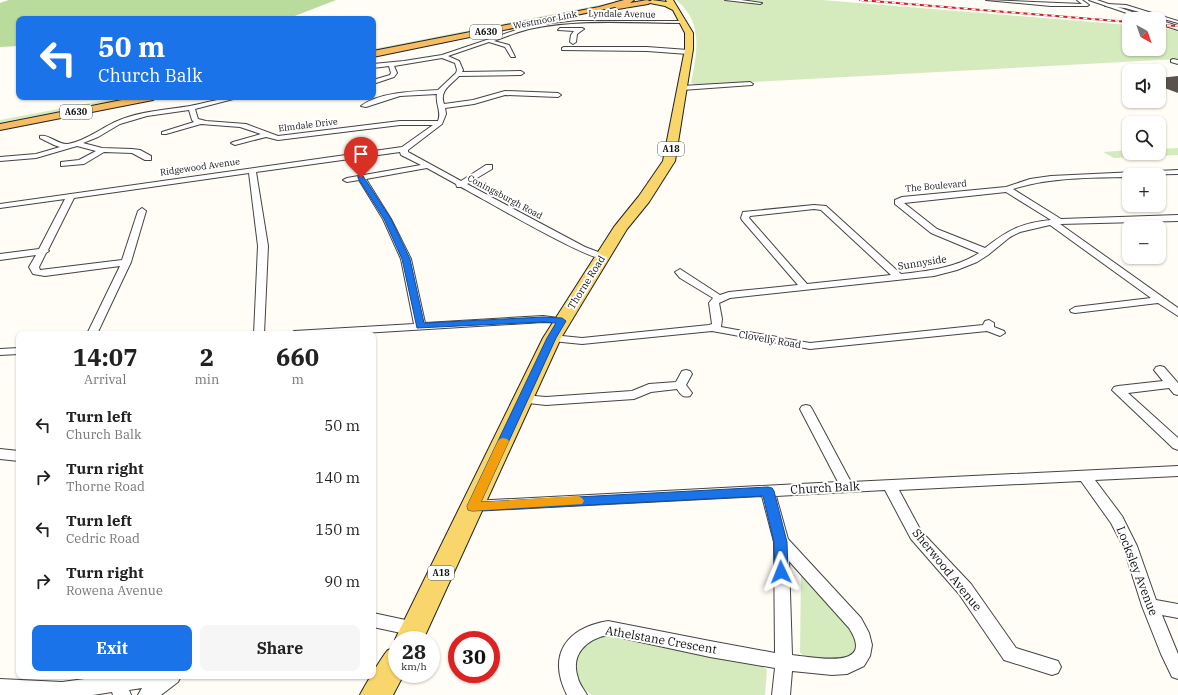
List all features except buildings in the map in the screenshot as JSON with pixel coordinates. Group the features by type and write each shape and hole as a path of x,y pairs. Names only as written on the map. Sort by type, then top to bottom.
{"highway":[{"path":"631,0 650,2"},
{"name":"Westmoor Link","path":"376,53 598,9 631,0"},
{"name":"Westmoor Link","path":"598,9 665,0"},
{"name":"A630","path":"0,127 138,100"}],"main road":[{"name":"A18","path":"669,0 676,9"},
{"path":"650,2 667,4 676,9"},
{"name":"Thorne Road","path":"413,631 552,338 621,227 644,199 669,161 688,52 689,33 676,9"},
{"path":"375,695 388,675"}],"street":[{"path":"727,0 739,3 760,3"},
{"path":"988,0 1087,5 1079,0"},
{"path":"1092,0 1128,12"},
{"path":"1107,5 1128,6 1153,16 1178,22"},
{"path":"619,16 620,23"},
{"path":"543,30 578,30 585,27 585,22"},
{"name":"Lyndale Avenue","path":"376,66 391,65 443,56 489,40 540,25 585,22 684,22"},
{"path":"1166,24 1178,28"},
{"path":"573,42 573,35 578,30"},
{"path":"489,40 507,46 513,56"},
{"path":"564,50 647,49 688,52"},
{"path":"404,149 440,122 443,116 439,96 440,92 458,74 460,70 457,62 443,56"},
{"path":"376,81 392,76 394,73 391,65"},
{"path":"458,74 522,72"},
{"path":"682,88 750,84"},
{"path":"364,106 400,94 440,92"},
{"path":"442,106 474,102 506,93 560,95"},
{"path":"0,159 36,156 96,136 110,127 134,118 155,112 191,108 225,100"},
{"path":"191,108 195,120 201,122"},
{"path":"164,133 201,122"},
{"name":"Elmdale Drive","path":"201,122 246,126 272,137 285,138 400,122 440,122"},
{"path":"235,143 266,135"},
{"path":"42,137 56,144 68,146"},
{"path":"76,143 103,150 133,151 141,153 148,158"},
{"name":"Coningsburgh Road","path":"404,149 404,153 460,185 582,249 603,257"},
{"name":"Ridgewood Avenue","path":"0,206 404,149"},
{"path":"64,164 81,162 103,150"},
{"path":"346,180 428,166"},
{"path":"460,185 486,166 497,171"},
{"path":"252,170 263,246 259,331"},
{"name":"The Boulevard","path":"986,252 934,231 898,202 905,199 1007,189 1030,181 1051,178 1178,172"},
{"path":"361,178 387,219 406,259 420,326"},
{"path":"1007,189 1056,222 1178,313"},
{"path":"70,196 44,251 34,267 36,272 45,273 126,262"},
{"path":"805,287 746,218 746,214 814,207 823,208 899,277"},
{"path":"93,331 126,262 142,211"},
{"name":"Sunnyside","path":"719,298 728,295 944,271 965,264 986,252 1000,239 1014,231 1056,222 1178,218"},
{"path":"0,257 44,251"},
{"path":"680,272 683,276 719,298 714,303 713,307 718,320 717,325 712,328"},
{"path":"1076,309 1160,300"},
{"path":"368,331 420,326 543,319 562,321"},
{"name":"Clovelly Road","path":"552,338 582,341 712,328 810,346 988,326 1000,333"},
{"path":"0,352 16,351"},
{"path":"1160,370 1175,387"},
{"path":"523,400 546,401 634,394 649,388 683,389 686,374"},
{"path":"1175,387 1118,390 1178,445"},
{"path":"806,409 847,487"},
{"path":"0,454 16,456"},
{"name":"Church Balk","path":"472,506 1178,472"},
{"name":"Locksley Avenue","path":"1086,476 1117,520 1130,546 1150,606 1169,654 1178,671"},
{"name":"Sherwood Avenue","path":"890,486 916,534 965,589 1010,654 1052,667"},
{"name":"Athelstane Crescent","path":"768,491 780,542 784,662 781,695"},
{"name":"Athelstane Crescent","path":"578,695 568,676 566,666 569,651 580,638 599,629 608,628 784,662 829,666 846,666 853,664 858,660 864,648 861,632 855,623 780,542"},
{"path":"1150,606 1178,611"},
{"path":"376,621 404,631"},
{"path":"0,688 62,691 119,689 155,679"},
{"path":"147,695 169,679"}],"green space":[{"path":"9,0 336,0 295,16 16,16 16,46 0,47 0,3"},
{"path":"615,0 624,1 617,4 376,50 376,48 615,2"},
{"path":"676,0 822,0 1122,24 1122,56 1166,56 1166,28 1178,31 1178,59 698,85 691,83 696,49 695,28 685,9"},
{"path":"106,100 125,100 0,125 0,120"},
{"path":"1178,148 1178,155 1166,156 1166,149"},
{"path":"1122,151 1122,158 1114,158 1103,152"},
{"path":"801,572 851,627 857,643 852,657 845,659 806,660 800,652"},
{"path":"604,633 756,661 767,670 765,695 592,695 582,686 576,673 574,660 576,653 581,646"}],"railway":[{"path":"860,0 1122,21"},
{"path":"1166,25 1178,26"}],"slow traffic":[{"path":"503,441 472,506 578,501"}],"route":[{"path":"361,178 394,231 406,259 420,326 543,319 562,321 552,338 472,506 768,491 780,542 781,572"}]}
